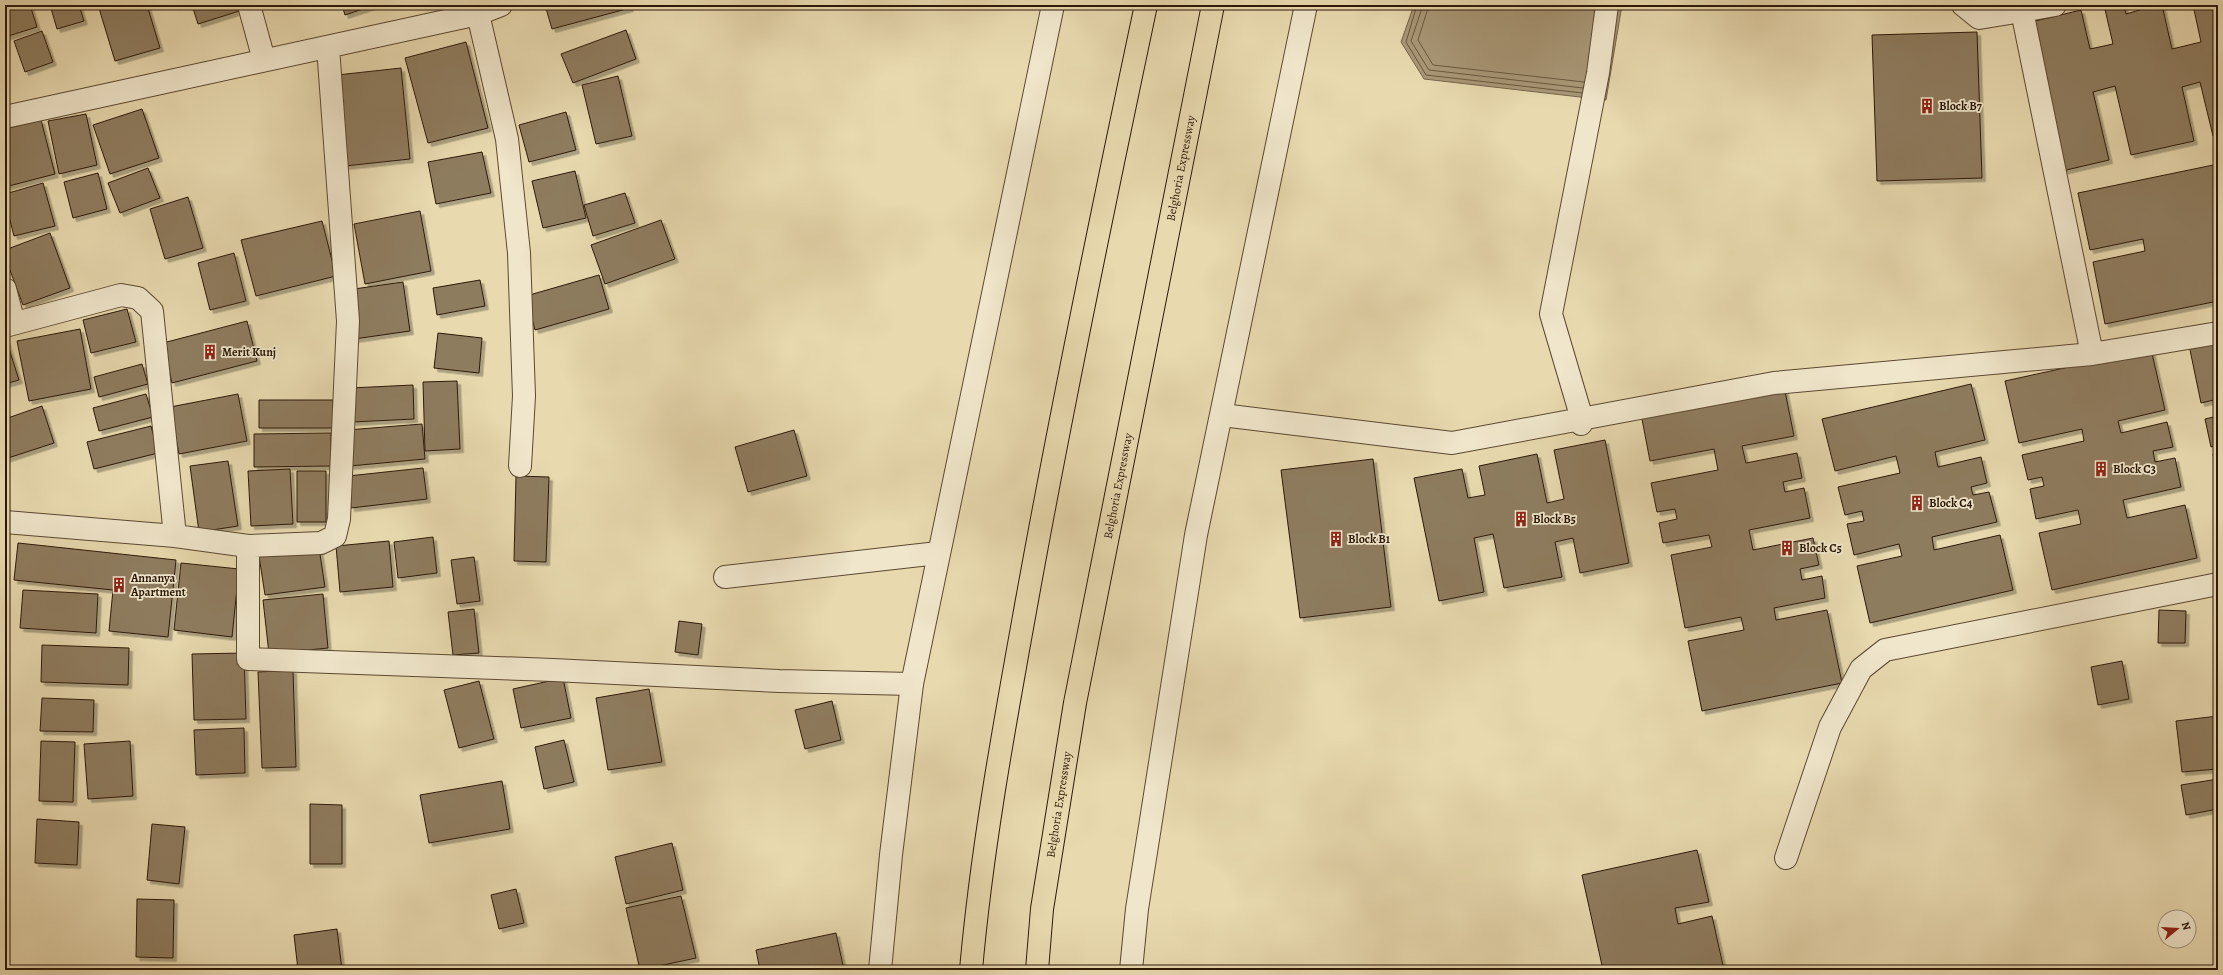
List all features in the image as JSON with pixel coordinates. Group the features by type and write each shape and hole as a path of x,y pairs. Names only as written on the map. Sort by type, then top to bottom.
{"highway":[{"path":"971,970 978,897 1042,517 1146,5"},
{"name":"Belghoria Expressway","path":"1037,970 1042,909 1075,702 1193,113 1213,5"}],"street":[{"path":"249,5 264,60"},
{"path":"5,117 264,60 328,48 478,14 502,5"},
{"path":"880,970 891,855 912,684 1053,5"},
{"path":"1131,970 1137,909 1196,535 1306,5"},
{"path":"1581,422 1551,314 1598,73 1607,5"},
{"path":"1963,5 1979,18 2022,12 2055,5"},
{"path":"2022,12 2092,354"},
{"path":"478,14 507,139 519,253 524,396 520,466"},
{"path":"5,522 175,536 248,546 321,543 335,536 340,519 348,321 328,48"},
{"path":"5,289 9,324 121,295 138,298 152,311 175,536"},
{"path":"1222,415 1452,443 1581,422 1774,383 2092,354 2218,333"},
{"path":"248,546 248,659 553,670 779,681 912,684"},
{"path":"725,577 938,553"},
{"path":"1786,858 1830,727 1861,669 1885,650 2218,584"}],"water":[{"path":"1414,5 1622,5 1606,100 1424,79 1401,42"}],"building":[{"path":"17,5 30,5 37,27 5,37 5,9"},
{"path":"50,5 79,5 84,21 57,29"},
{"path":"98,5 147,5 160,48 115,61"},
{"path":"192,5 248,5 249,8 198,24"},
{"path":"342,5 375,5 345,15"},
{"path":"545,5 629,5 630,8 552,29"},
{"path":"2104,5 2124,5 2126,14 2143,9 2142,5 2162,5 2172,49 2201,42 2193,5 2218,5 2218,135 2213,136 2200,82 2182,87 2194,141 2131,155 2115,86 2093,92 2109,160 2062,171 2027,23 2081,10 2090,49 2113,44"},
{"path":"626,30 636,59 573,83 561,54"},
{"path":"42,31 53,62 25,72 14,41"},
{"name":"Block B7","path":"1977,32 1982,178 1877,181 1872,35"},
{"path":"466,42 488,128 428,143 405,58"},
{"path":"401,68 410,159 345,166 337,75"},
{"path":"618,76 632,136 596,144 582,85"},
{"path":"142,109 159,158 110,174 93,125"},
{"path":"566,112 576,150 529,162 519,125"},
{"path":"86,114 97,165 59,174 48,121"},
{"path":"41,120 55,174 5,187 5,129"},
{"path":"482,152 491,193 436,204 428,162"},
{"path":"2218,164 2218,301 2105,324 2093,262 2145,251 2143,239 2090,250 2078,193"},
{"path":"148,168 160,198 120,213 108,183"},
{"path":"575,171 586,218 543,228 532,181"},
{"path":"98,173 107,209 73,218 64,182"},
{"path":"43,183 55,226 14,236 5,201 5,194"},
{"path":"625,193 635,223 593,236 584,205"},
{"path":"188,197 203,248 165,259 150,209"},
{"path":"420,211 431,271 365,284 354,224"},
{"path":"661,220 675,259 605,284 591,245"},
{"path":"322,221 336,276 256,296 241,240"},
{"path":"50,233 70,288 23,305 5,257 5,250"},
{"path":"234,253 246,301 210,310 198,263"},
{"path":"599,275 609,309 535,330 526,296"},
{"path":"480,280 485,306 437,315 433,288"},
{"path":"403,282 410,331 354,339 347,290"},
{"path":"127,309 136,342 91,353 83,320"},
{"name":"Merit Kunj","path":"247,321 257,361 172,383 163,343"},
{"path":"80,329 91,389 29,401 17,341"},
{"path":"438,333 482,338 479,373 434,368"},
{"path":"5,336 19,380 5,384"},
{"path":"2218,339 2218,399 2201,403 2189,345"},
{"name":"Block C3","path":"2151,349 2165,410 2118,421 2121,433 2167,422 2173,447 2153,451 2155,462 2175,458 2181,487 2123,500 2127,518 2185,505 2197,558 2052,590 2039,533 2081,524 2078,510 2036,519 2030,489 2044,486 2042,477 2028,480 2022,455 2084,441 2082,429 2019,443 2005,381"},
{"path":"142,364 148,384 99,397 94,377"},
{"path":"457,381 460,449 425,451 423,382"},
{"name":"Block C4","path":"1971,384 1985,440 1935,452 1938,467 1981,457 1987,483 1971,487 1973,495 1989,492 1997,522 1932,537 1934,550 2000,535 2013,590 1870,623 1857,566 1902,556 1899,544 1854,555 1847,524 1864,521 1862,511 1845,515 1838,487 1900,473 1896,456 1835,471 1822,419"},
{"path":"413,385 414,419 352,422 350,388"},
{"name":"Block C5","path":"1784,386 1794,436 1742,446 1746,463 1797,453 1802,478 1783,482 1785,492 1804,488 1810,518 1749,530 1753,550 1813,538 1819,565 1800,569 1802,580 1822,576 1825,598 1774,608 1776,620 1827,610 1842,683 1702,711 1688,641 1744,630 1741,617 1685,628 1671,555 1712,547 1709,535 1663,543 1659,523 1677,519 1675,509 1657,512 1651,483 1718,470 1714,449 1650,461 1641,414"},
{"path":"146,394 153,417 99,431 93,408"},
{"path":"238,394 247,441 179,454 170,407"},
{"path":"259,400 333,400 333,428 259,428"},
{"path":"42,406 54,443 5,459 5,419"},
{"path":"2218,416 2218,445 2211,447 2205,419"},
{"path":"422,424 425,459 350,466 347,430"},
{"path":"151,426 158,453 94,469 87,442"},
{"path":"794,430 807,476 748,492 735,447"},
{"path":"331,433 331,466 254,467 254,434"},
{"name":"Block B5","path":"1605,440 1629,563 1580,573 1573,538 1555,542 1562,577 1504,588 1493,534 1474,538 1484,592 1439,601 1414,478 1462,469 1468,498 1485,495 1479,466 1537,454 1547,503 1564,499 1554,450"},
{"path":"2218,453 2218,480 2213,454"},
{"name":"Block B1","path":"1373,459 1391,607 1300,618 1281,470"},
{"path":"228,461 238,526 199,532 190,466"},
{"path":"423,468 427,499 351,508 348,476"},
{"path":"290,469 293,524 251,526 248,471"},
{"path":"297,471 326,471 326,522 297,522"},
{"path":"516,476 549,477 546,562 514,561"},
{"path":"433,537 437,573 398,578 394,542"},
{"path":"389,541 393,587 340,592 336,546"},
{"name":"Annanya Apartment","path":"18,543 176,560 168,637 109,631 113,590 14,580"},
{"path":"319,548 325,587 265,595 259,556"},
{"path":"474,557 480,601 457,604 451,560"},
{"path":"181,563 239,569 232,637 174,630"},
{"path":"23,590 98,594 96,633 20,628"},
{"path":"323,594 328,648 269,654 263,600"},
{"path":"474,609 479,653 453,655 448,612"},
{"path":"2159,610 2186,611 2185,643 2158,643"},
{"path":"679,621 702,624 698,655 675,652"},
{"path":"42,645 129,648 128,685 41,682"},
{"path":"244,653 246,719 194,720 192,654"},
{"path":"2122,661 2129,699 2098,705 2091,667"},
{"path":"293,670 296,767 262,768 258,672"},
{"path":"563,678 571,718 521,728 513,689"},
{"path":"479,681 494,739 459,748 444,690"},
{"path":"649,689 662,762 608,770 596,698"},
{"path":"42,698 94,700 93,732 40,731"},
{"path":"832,701 841,740 805,749 795,710"},
{"path":"2218,716 2218,769 2182,772 2176,721"},
{"path":"244,728 245,773 196,775 194,730"},
{"path":"564,740 574,782 544,789 535,747"},
{"path":"41,741 75,742 73,802 39,801"},
{"path":"130,741 133,796 88,799 84,744"},
{"path":"2218,779 2218,809 2186,815 2181,785"},
{"path":"502,781 510,829 429,843 420,795"},
{"path":"310,804 342,805 342,864 310,864"},
{"path":"37,819 79,822 77,865 35,863"},
{"path":"152,824 185,827 179,884 147,880"},
{"path":"672,843 683,890 626,904 615,857"},
{"path":"1697,850 1709,902 1675,908 1678,924 1712,916 1724,970 1603,970 1582,875"},
{"path":"516,889 524,923 499,929 491,895"},
{"path":"681,896 696,958 640,970 626,908"},
{"path":"137,899 174,900 173,958 136,957"},
{"path":"337,929 342,970 298,970 294,935"},
{"path":"836,933 844,970 760,970 756,950"}],"place":[{"name":"Block B7","path":"1927,106"},
{"name":"Merit Kunj","path":"210,352"},
{"name":"Block C3","path":"2101,469"},
{"name":"Block C4","path":"1917,503"},
{"name":"Block B5","path":"1521,519"},
{"name":"Block B1","path":"1336,539"},
{"name":"Block C5","path":"1787,548"},
{"name":"Annanya Apartment","path":"119,585"}]}
